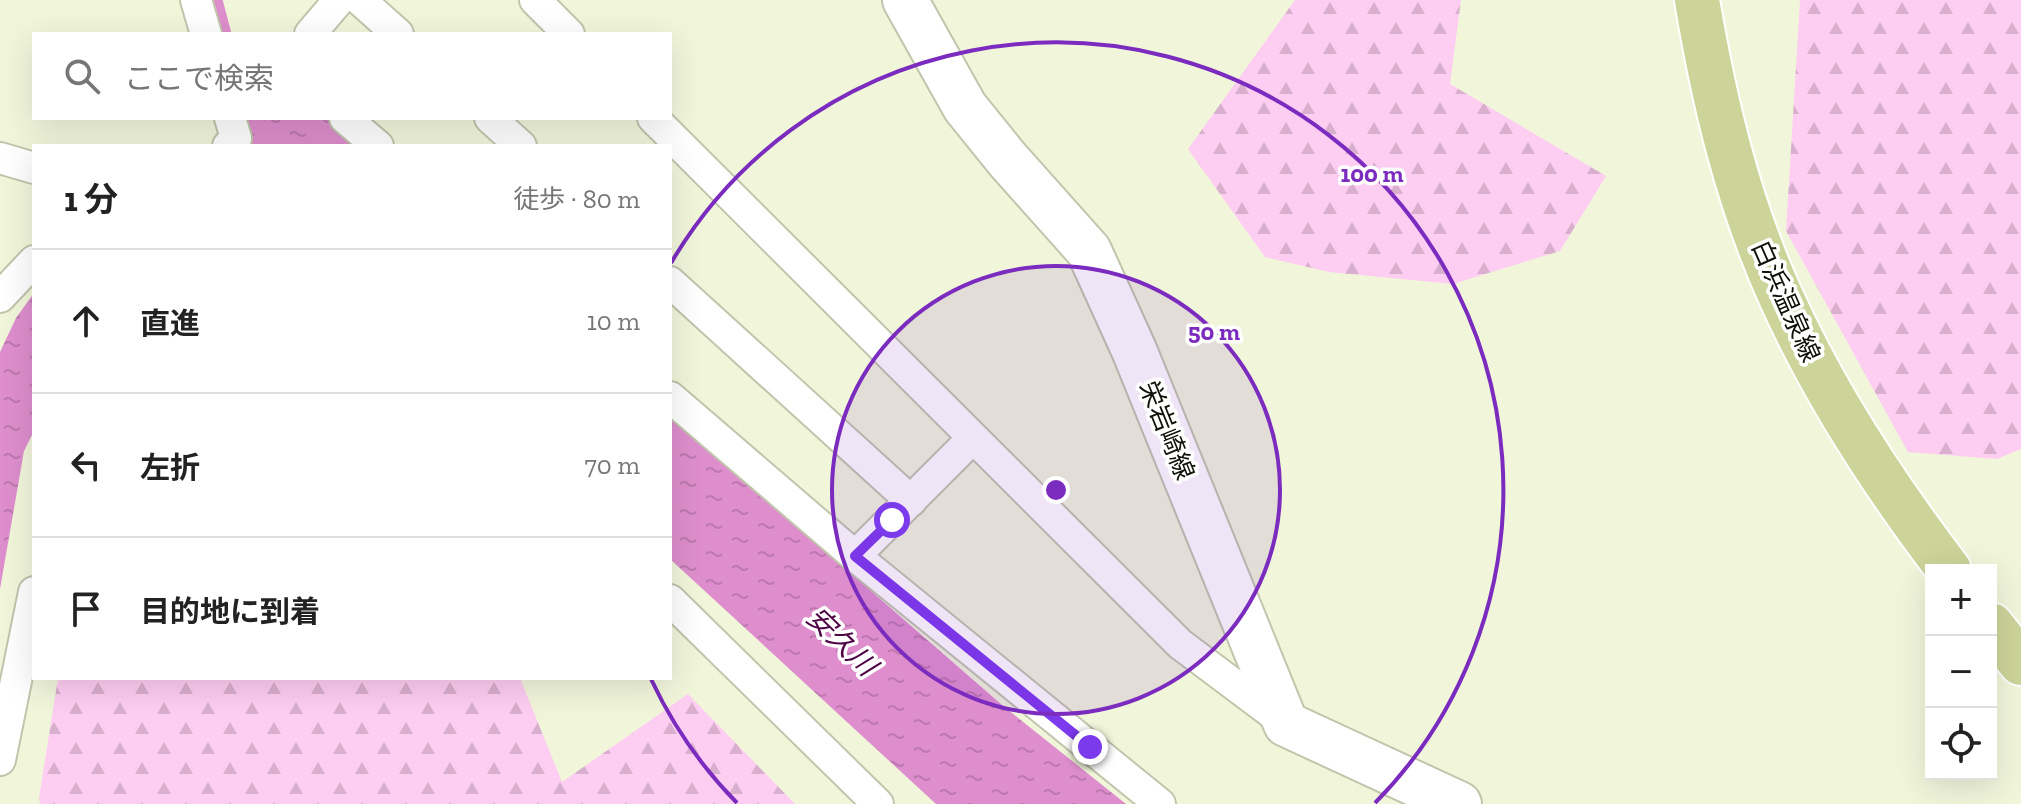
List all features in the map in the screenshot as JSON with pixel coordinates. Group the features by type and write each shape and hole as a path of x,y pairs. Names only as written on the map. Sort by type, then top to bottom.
{"main road":[{"name":"栄岩崎線","path":"905,0 965,107 1089,251 1134,350 1286,724"},
{"name":"白浜温泉線","path":"1697,0 1724,135 1779,295 1816,369 1859,442 1944,564"},
{"path":"1997,633 2021,663"},
{"path":"1286,724 1459,804"}],"street":[{"path":"196,0 205,32"},
{"path":"312,32 339,0"},
{"path":"360,0 396,32"},
{"path":"535,0 567,32"},
{"path":"230,144 236,138 231,120"},
{"path":"347,120 376,144"},
{"path":"492,120 519,144"},
{"path":"655,120 1180,644 1286,724"},
{"path":"0,158 32,167"},
{"path":"0,297 32,263"},
{"path":"672,284 911,501"},
{"path":"672,399 855,556 1160,804"},
{"path":"855,556 973,438"},
{"path":"0,760 32,602"},
{"path":"672,602 878,804"}],"green space":[{"path":"1295,0 1461,0 1450,84 1606,176 1560,251 1453,284 1329,272 1265,257 1188,149"},
{"path":"1800,0 2021,0 2021,449 1997,459 1908,452 1786,231"},
{"path":"58,680 521,680 562,782 688,694 795,804 40,804"}],"water":[{"path":"243,120 330,120 359,144 247,144"},
{"path":"32,296 32,435 24,451 0,589 0,352 16,318"},
{"name":"安久川","path":"672,418 1002,705 1126,804 936,804 672,561"}],"waterway":[{"path":"218,0 226,32"}],"route":[{"path":"892,520 855,556 1090,747"}]}
